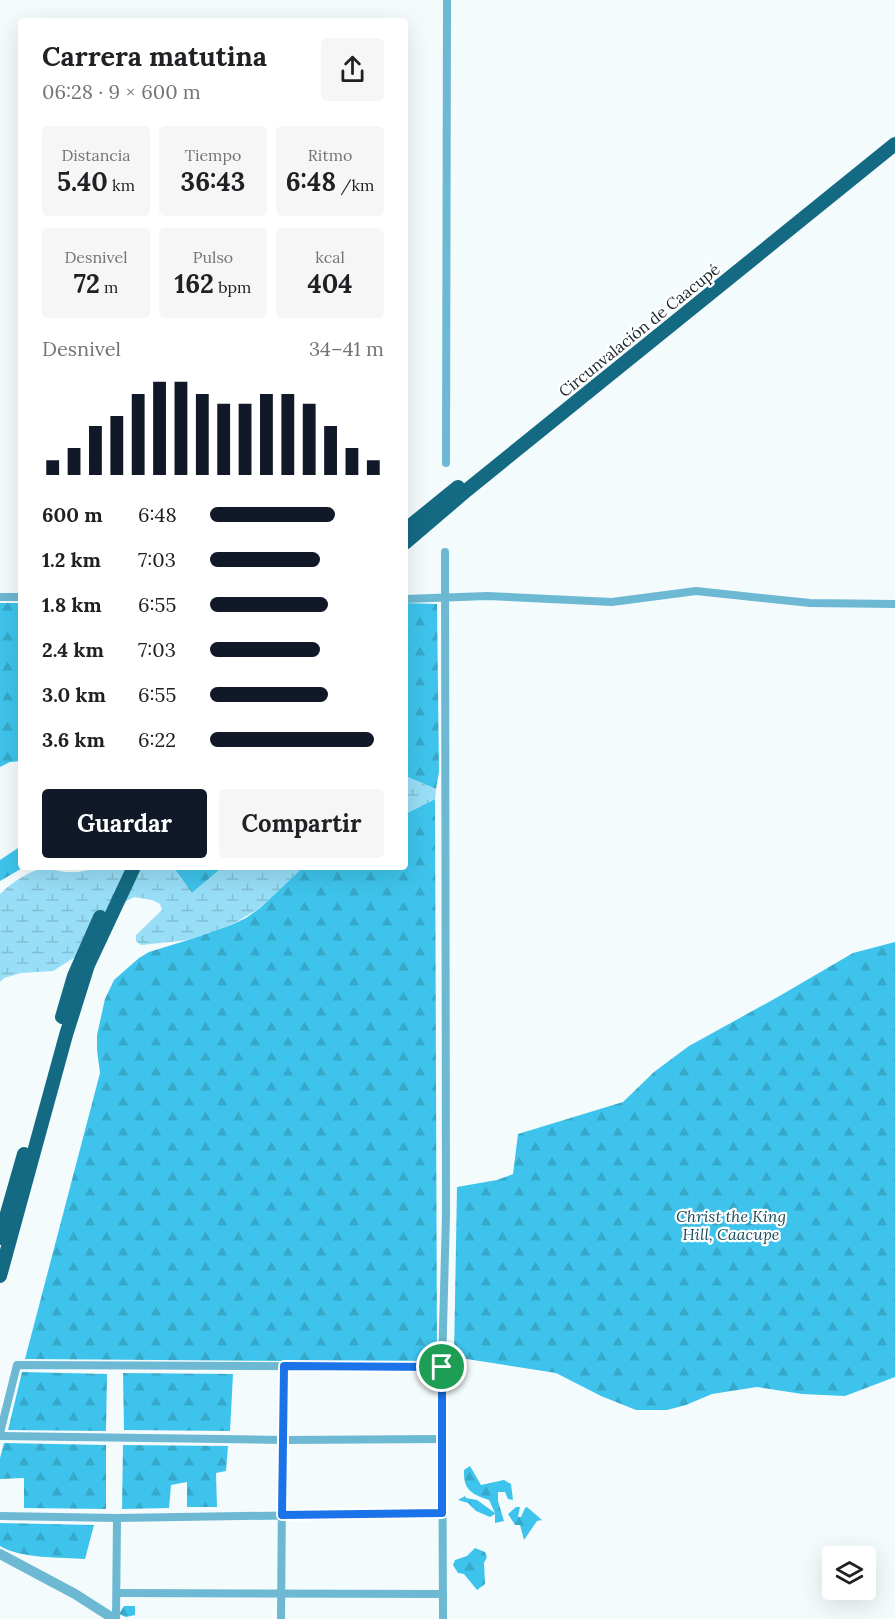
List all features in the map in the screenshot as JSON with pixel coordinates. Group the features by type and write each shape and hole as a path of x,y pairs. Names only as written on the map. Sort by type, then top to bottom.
{"highway":[{"name":"Circunvalación de Caacupé","path":"408,528 895,132"},
{"name":"Circunvalación de Caacupé","path":"408,540 467,490 895,144"},
{"path":"0,1238 74,976 124,870"},
{"path":"0,1276 66,1035 88,965 133,870"}],"street":[{"path":"446,463 447,0"},
{"path":"443,1619 442,1367 446,1215 445,552"},
{"path":"408,598 445,599 487,596 612,602 696,591 810,603 895,604"},
{"path":"0,597 18,597"},
{"path":"442,1367 17,1365 0,1435 283,1440 442,1439"},
{"path":"281,1619 284,1366"},
{"path":"0,1516 117,1518 442,1513"},
{"path":"0,1554 75,1594 115,1619 117,1518"},
{"path":"117,1593 443,1594"}],"green space":[{"path":"0,603 18,603 18,761 0,767"},
{"path":"408,603 437,604 439,772 436,789 408,777"},
{"path":"408,777 436,789 435,799 408,812"},
{"path":"435,799 437,1362 25,1359 100,1073 97,1035 105,999 114,980 149,952 246,918 260,908 300,870 408,870 408,812"},
{"path":"18,848 19,870 0,881 0,860"},
{"path":"175,870 219,870 192,893"},
{"path":"175,870 192,893 219,870 300,870 260,908 231,925 188,940 141,945 136,941 136,935 162,910 160,904 152,900 134,897 110,910 88,949 53,971 21,973 4,978 0,982 0,894 34,871"},
{"name":"Christ the King Hill, Caacupe","path":"895,942 895,1377 845,1396 802,1394 757,1387 712,1394 667,1410 636,1410 601,1396 556,1373 454,1357 457,1187 497,1180 513,1174 518,1134 623,1102 654,1072 689,1046 853,953"},
{"path":"22,1372 107,1374 106,1431 8,1430"},
{"path":"123,1373 233,1374 230,1431 124,1430"},
{"path":"4,1443 106,1445 106,1509 24,1508 24,1478 0,1479 0,1458"},
{"path":"123,1445 228,1446 226,1471 216,1473 217,1507 187,1507 187,1482 171,1485 169,1508 122,1509"},
{"path":"470,1466 481,1485 504,1480 511,1484 513,1500 508,1499 505,1492 498,1492 498,1501 504,1521 495,1523 495,1514 490,1517 476,1511 468,1503 458,1500 465,1496 477,1500 495,1513 489,1500 478,1496 467,1487 464,1470"},
{"path":"516,1507 520,1507 518,1517 521,1517 527,1507 542,1520 537,1521 524,1540 520,1525 515,1525 508,1514"},
{"path":"0,1523 94,1525 85,1559 41,1557 9,1550 0,1546"},
{"path":"475,1548 485,1552 487,1557 484,1563 485,1584 477,1590 464,1574 458,1573 453,1565 455,1560 467,1556"},
{"path":"124,1606 135,1606 135,1615 126,1617 119,1614"}],"route":[{"path":"284,1366 442,1367 442,1513 282,1515 284,1366"}]}
